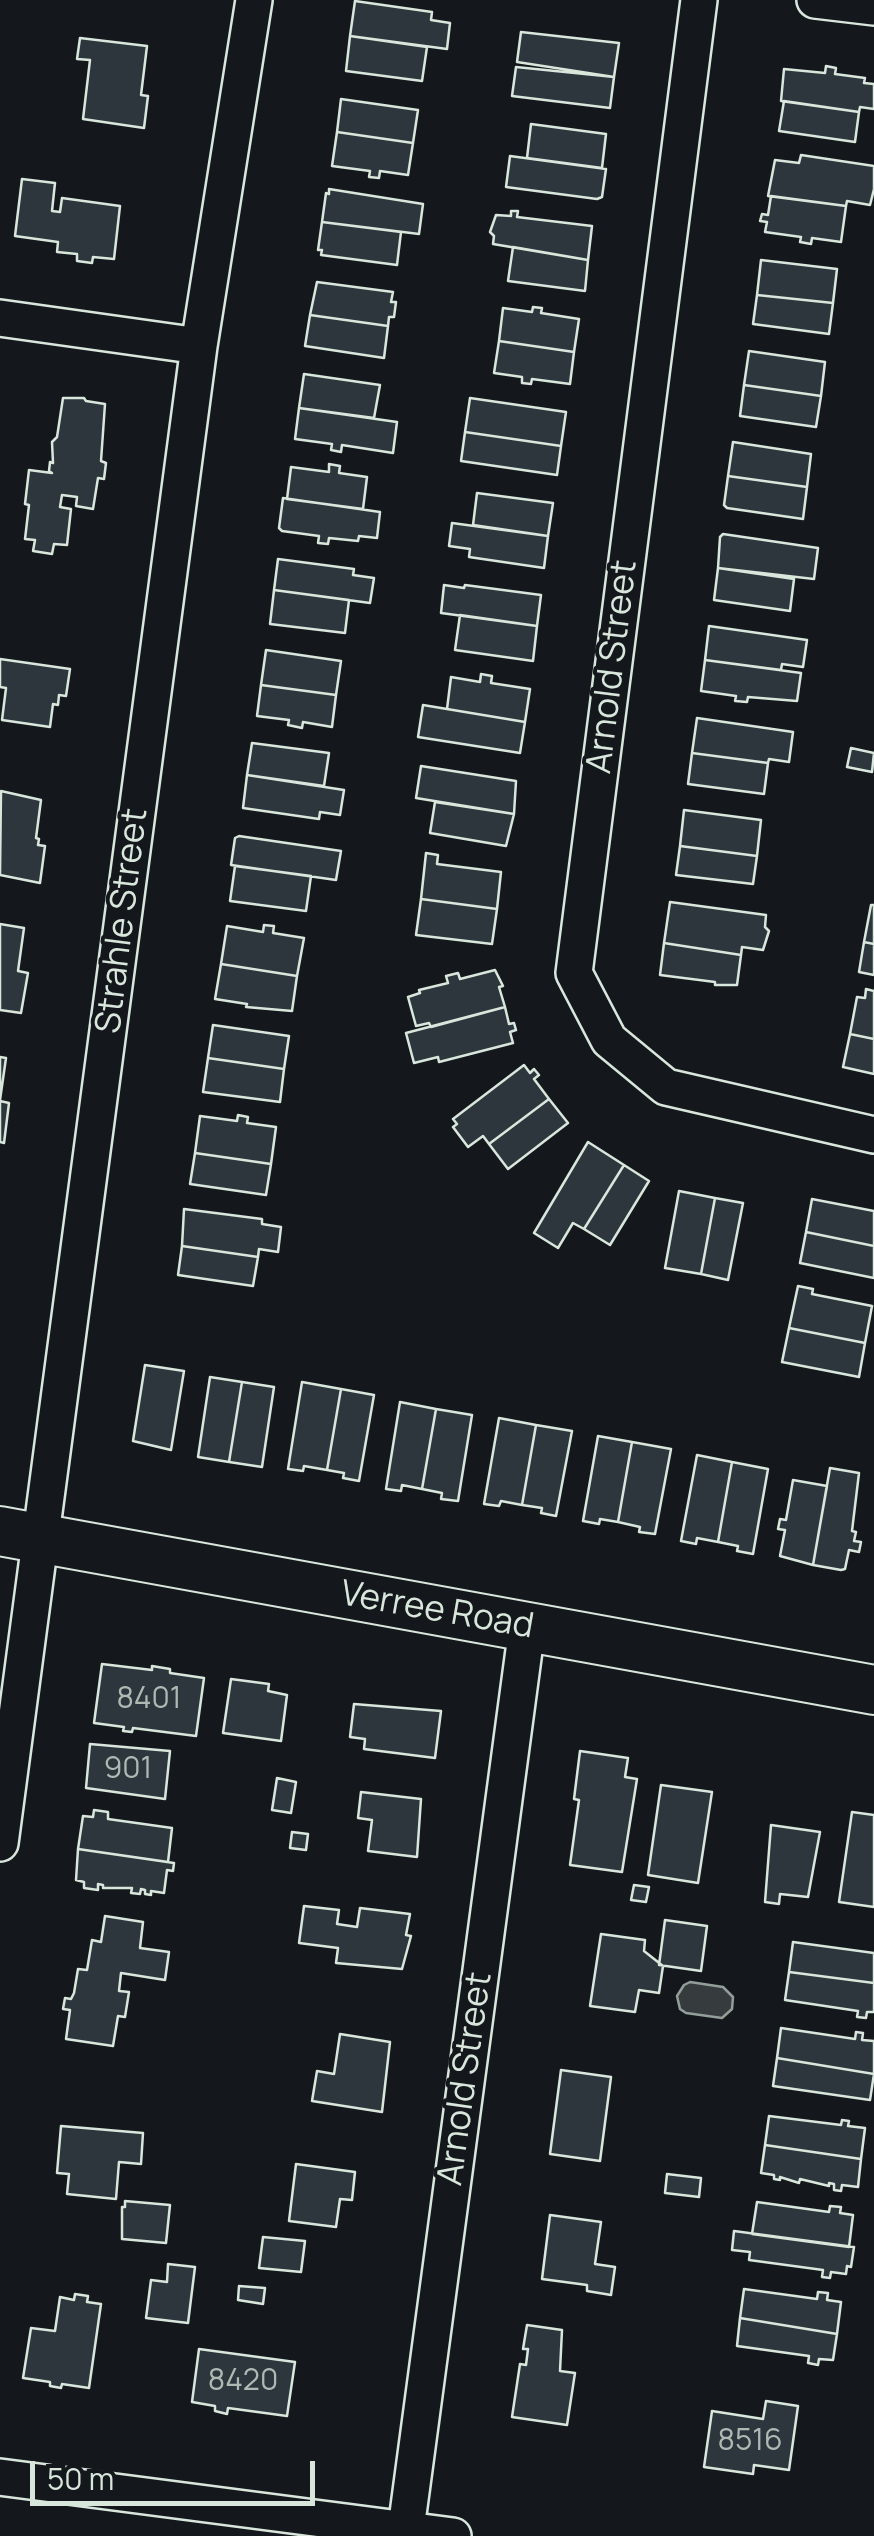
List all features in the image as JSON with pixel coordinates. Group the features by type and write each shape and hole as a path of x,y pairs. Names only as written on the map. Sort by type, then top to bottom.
{"main road":[{"name":"Verree Road","path":"21,1535 874,1690"}],"street":[{"name":"Strahle Street","path":"0,1843 21,1535 254,0"},
{"name":"Arnold Street","path":"699,0 574,972 608,1040 666,1087 874,1135"},
{"path":"815,0 874,8"},
{"path":"0,318 199,346"},
{"name":"Arnold Street","path":"406,2530 527,1628"},
{"path":"0,2477 453,2536"}],"shaded area":[{"path":"690,1982 723,1987 733,1997 732,2009 722,2018 686,2013 680,2009 677,1996"}],"building":[{"path":"355,1 432,12 431,20 450,23 447,49 350,36"},
{"path":"521,32 619,43 614,77 517,62"},
{"path":"350,36 427,47 422,81 346,71"},
{"path":"80,38 147,46 141,95 148,96 144,128 83,119 90,60 77,59"},
{"path":"826,66 836,68 835,74 865,78 864,83 874,84 874,109 860,107 859,112 781,101 784,69 825,73"},
{"path":"516,67 614,77 610,108 512,96"},
{"path":"341,99 418,110 413,143 337,132"},
{"path":"784,101 859,112 855,142 779,131"},
{"path":"531,124 606,134 602,168 527,158"},
{"path":"337,132 413,143 408,175 380,171 379,178 369,177 370,171 332,166"},
{"path":"801,155 874,166 870,205 847,201 846,206 768,196 775,160 799,163"},
{"path":"510,156 606,169 602,197 506,187"},
{"path":"22,179 55,183 52,211 60,212 62,198 120,206 114,259 93,257 92,263 77,261 77,254 57,252 58,242 15,236"},
{"path":"329,189 423,204 419,234 322,222"},
{"path":"771,196 846,206 841,242 812,238 811,244 800,242 801,237 765,232 767,222 760,221 762,214 768,215"},
{"path":"511,211 518,211 517,217 592,226 588,260 493,244 490,232 496,215 511,216"},
{"path":"322,222 401,232 397,265 321,255 322,250 318,250"},
{"path":"513,247 588,260 585,291 508,281"},
{"path":"761,260 837,269 833,303 757,295"},
{"path":"317,282 393,292 394,317 389,317 388,326 310,315"},
{"path":"757,295 833,303 829,334 753,324"},
{"path":"533,307 542,308 541,313 579,319 574,352 499,341 503,308 532,312"},
{"path":"310,315 388,326 384,358 305,346"},
{"path":"499,341 574,352 570,384 532,379 531,384 522,383 522,377 494,373"},
{"path":"749,351 825,362 821,396 744,385"},
{"path":"304,374 380,385 374,418 299,408"},
{"path":"744,385 821,396 816,427 740,416"},
{"path":"63,398 105,404 101,461 106,463 104,479 98,478 93,509 76,506 77,497 62,495 60,507 71,509 67,545 54,544 52,554 33,551 35,540 25,539 29,505 25,504 29,470 52,473 52,442 57,437"},
{"path":"470,398 566,412 561,446 465,432"},
{"path":"299,408 397,422 393,453 342,445 341,452 331,450 332,444 295,439"},
{"path":"465,432 561,446 557,475 461,461"},
{"path":"733,442 811,454 807,487 728,476"},
{"path":"329,464 340,466 339,473 367,477 363,509 287,499 291,467 329,472"},
{"path":"728,476 807,487 803,519 727,508 724,505"},
{"path":"477,493 553,503 548,536 473,525"},
{"path":"283,498 380,512 377,538 329,538 328,544 318,543 319,536 282,531 279,528"},
{"path":"452,523 548,536 544,568 469,557 470,549 449,546"},
{"path":"723,534 818,548 814,579 718,568"},
{"path":"278,559 354,569 353,575 374,578 370,603 274,590"},
{"path":"718,568 794,579 790,611 714,600"},
{"path":"444,585 541,595 537,626 441,613"},
{"path":"274,590 349,600 345,633 270,624"},
{"path":"460,615 537,626 533,661 455,650"},
{"path":"709,626 807,640 803,667 782,664 781,670 705,660"},
{"path":"266,650 341,661 336,695 261,685"},
{"path":"0,659 70,669 66,696 59,695 58,705 53,704 50,727 2,720 6,688 0,687"},
{"path":"705,660 801,673 797,701 748,697 747,702 735,701 736,696 701,691"},
{"path":"481,674 492,676 491,683 530,689 525,722 447,709 451,677 480,682"},
{"path":"261,685 336,695 332,727 303,722 302,728 288,725 289,720 257,716"},
{"path":"423,705 525,722 520,753 418,737"},
{"path":"697,718 793,732 789,762 692,753"},
{"path":"252,743 329,753 324,786 247,775"},
{"path":"851,748 874,753 872,772 847,767"},
{"path":"692,753 768,763 764,794 688,784"},
{"path":"421,766 516,781 514,814 416,798"},
{"path":"247,775 344,790 340,815 320,812 319,819 243,808"},
{"path":"1,791 41,800 36,838 38,845 45,846 40,883 0,875"},
{"path":"435,802 514,814 506,846 430,833"},
{"path":"684,810 761,820 757,856 680,846"},
{"path":"235,838 341,851 336,880 231,865"},
{"path":"680,846 757,856 753,884 676,875"},
{"path":"426,853 438,855 437,864 501,872 497,909 421,899"},
{"path":"235,866 311,876 306,911 230,901"},
{"path":"421,899 497,909 492,944 416,935"},
{"path":"670,902 766,915 765,927 769,931 763,950 742,947 741,955 664,943"},
{"path":"874,905 874,944 864,942"},
{"path":"0,924 24,928 18,971 28,973 21,1013 0,1010"},
{"path":"264,925 274,926 273,933 304,938 297,976 221,964 227,926 263,932"},
{"path":"864,942 874,944 874,975 859,972"},
{"path":"664,943 741,955 737,985 660,975"},
{"path":"221,964 297,976 292,1011 246,1007 247,1004 215,999"},
{"path":"495,970 503,986 499,987 505,1007 431,1027 429,1023 416,1026 408,997 448,983 446,976 458,973 460,979"},
{"path":"866,989 874,991 874,1039 850,1034 857,997 865,998"},
{"path":"505,1007 509,1024 514,1023 516,1030 510,1032 513,1043 439,1062 438,1057 414,1063 406,1033"},
{"path":"213,1025 289,1036 284,1069 208,1058"},
{"path":"850,1034 874,1039 874,1074 843,1067"},
{"path":"0,1057 6,1058 0,1100"},
{"path":"208,1058 284,1069 280,1102 203,1092"},
{"path":"524,1065 530,1073 534,1069 539,1075 534,1079 549,1099 489,1144 483,1136 468,1147 453,1127 457,1124 453,1119"},
{"path":"549,1099 568,1123 508,1169 489,1144"},
{"path":"0,1101 9,1103 4,1143 0,1142"},
{"path":"238,1115 248,1117 247,1123 276,1127 271,1164 195,1153 200,1116 237,1121"},
{"path":"588,1142 624,1165 584,1229 573,1223 558,1248 534,1233"},
{"path":"195,1153 271,1164 266,1195 190,1184"},
{"path":"624,1165 649,1181 610,1245 584,1229"},
{"path":"679,1191 715,1198 701,1274 665,1268"},
{"path":"715,1198 743,1203 728,1280 701,1274"},
{"path":"812,1199 874,1211 874,1246 806,1232"},
{"path":"184,1209 262,1219 262,1224 281,1227 278,1252 259,1249 258,1257 182,1246"},
{"path":"806,1232 874,1246 874,1278 800,1263"},
{"path":"182,1246 258,1257 253,1286 178,1275"},
{"path":"798,1286 813,1289 812,1294 872,1306 865,1343 789,1328"},
{"path":"789,1328 865,1343 859,1377 782,1362"},
{"path":"145,1365 184,1371 171,1450 133,1441"},
{"path":"210,1377 242,1382 229,1462 198,1457"},
{"path":"242,1382 274,1387 262,1467 229,1462"},
{"path":"302,1382 341,1389 327,1470 304,1466 303,1471 288,1469"},
{"path":"341,1389 374,1395 359,1481 327,1470"},
{"path":"400,1402 436,1409 422,1489 402,1485 401,1491 386,1489"},
{"path":"436,1409 472,1415 458,1501 441,1499 442,1493 422,1489"},
{"path":"499,1418 536,1425 522,1505 501,1501 499,1506 484,1504"},
{"path":"536,1425 572,1431 556,1516 541,1513 542,1508 522,1505"},
{"path":"598,1436 632,1442 618,1522 583,1521"},
{"path":"632,1442 671,1449 655,1534 639,1532 640,1527 618,1522"},
{"path":"697,1455 732,1462 718,1542 697,1538 696,1544 681,1541"},
{"path":"732,1462 768,1469 753,1554 718,1542"},
{"path":"830,1468 859,1473 852,1531 856,1532 854,1541 861,1542 859,1552 849,1550 845,1569 841,1570 813,1565"},
{"path":"793,1480 827,1486 813,1565 780,1556 785,1530 778,1529 780,1519 786,1520"},
{"path":"102,1664 152,1670 152,1666 204,1678 196,1736 133,1728 132,1732 123,1731 124,1727 94,1723"},
{"path":"231,1679 269,1684 268,1691 287,1695 281,1741 223,1733"},
{"path":"354,1704 441,1711 435,1758 364,1749 365,1739 350,1737"},
{"path":"90,1744 170,1751 165,1799 86,1788"},
{"path":"580,1751 628,1758 625,1777 637,1779 622,1872 570,1865 579,1800 574,1799"},
{"path":"277,1778 296,1782 291,1813 272,1810"},
{"path":"661,1785 712,1792 698,1883 648,1875"},
{"path":"361,1792 421,1799 417,1857 368,1851 372,1820 358,1818"},
{"path":"94,1810 108,1812 108,1819 172,1828 168,1862 78,1849 83,1816 93,1817"},
{"path":"852,1812 874,1815 874,1907 839,1902"},
{"path":"771,1825 820,1832 808,1897 780,1894 779,1904 765,1902"},
{"path":"292,1832 308,1834 306,1850 290,1848"},
{"path":"78,1849 174,1863 173,1871 167,1870 164,1893 145,1894 141,1889 140,1894 131,1893 132,1888 103,1888 98,1884 98,1890 84,1888 84,1882 76,1880"},
{"path":"634,1885 649,1887 646,1902 631,1900"},
{"path":"304,1906 339,1910 337,1924 357,1927 360,1908 410,1914 406,1935 411,1936 402,1969 336,1963 338,1948 299,1943"},
{"path":"105,1916 143,1922 140,1948 169,1952 165,1980 121,1973 119,1991 129,1992 125,2017 118,2016 113,2046 66,2039 70,2010 63,2009 65,1998 71,1999 74,1993 78,1969 87,1970 92,1940 101,1942"},
{"path":"665,1920 707,1926 701,1971 659,1965"},
{"path":"601,1934 645,1940 644,1951 663,1966 659,1993 639,1990 635,2012 590,2006"},
{"path":"793,1942 874,1953 874,1983 789,1972"},
{"path":"789,1972 874,1983 874,2012 867,2012 866,2018 857,2017 858,2011 785,2000"},
{"path":"781,2028 855,2039 856,2032 863,2033 862,2040 874,2041 874,2074 777,2058"},
{"path":"340,2034 390,2042 382,2112 312,2101 317,2071 334,2074"},
{"path":"777,2058 874,2074 870,2100 773,2086"},
{"path":"561,2070 611,2077 600,2161 550,2154"},
{"path":"769,2116 841,2125 842,2120 849,2121 848,2126 865,2128 861,2159 765,2145"},
{"path":"61,2126 143,2133 141,2164 119,2162 116,2199 67,2194 69,2174 57,2173"},
{"path":"765,2145 861,2159 858,2187 842,2185 841,2191 834,2190 834,2184 829,2183 774,2179 774,2175 761,2173"},
{"path":"296,2164 355,2172 352,2200 340,2199 336,2227 289,2221"},
{"path":"667,2174 701,2178 699,2197 665,2193"},
{"path":"125,2201 170,2205 166,2243 122,2239"},
{"path":"757,2202 829,2212 830,2206 841,2207 840,2213 853,2215 849,2247 752,2234"},
{"path":"550,2215 601,2222 595,2264 615,2267 611,2295 587,2291 587,2285 542,2279"},
{"path":"734,2231 854,2247 851,2267 847,2266 846,2274 831,2272 830,2278 822,2277 823,2270 749,2260 750,2252 732,2250"},
{"path":"263,2237 305,2241 301,2272 259,2268"},
{"path":"168,2264 195,2267 188,2323 146,2318 151,2280 167,2282"},
{"path":"239,2286 265,2288 263,2304 238,2300"},
{"path":"744,2289 817,2299 818,2292 828,2293 827,2300 841,2302 837,2334 740,2318"},
{"path":"75,2294 88,2296 87,2302 101,2304 89,2388 62,2384 61,2388 50,2386 50,2382 23,2378 31,2328 55,2331 60,2297 74,2300"},
{"path":"740,2318 837,2334 833,2360 819,2359 818,2365 808,2363 809,2356 737,2346"},
{"path":"527,2325 562,2330 560,2371 575,2373 567,2425 512,2417 520,2364 526,2365 528,2349 523,2349"},
{"path":"199,2349 295,2362 287,2416 228,2408 227,2414 215,2411 215,2406 192,2402"},
{"path":"766,2401 798,2406 789,2470 754,2465 753,2474 704,2467 712,2411 763,2419"}]}
